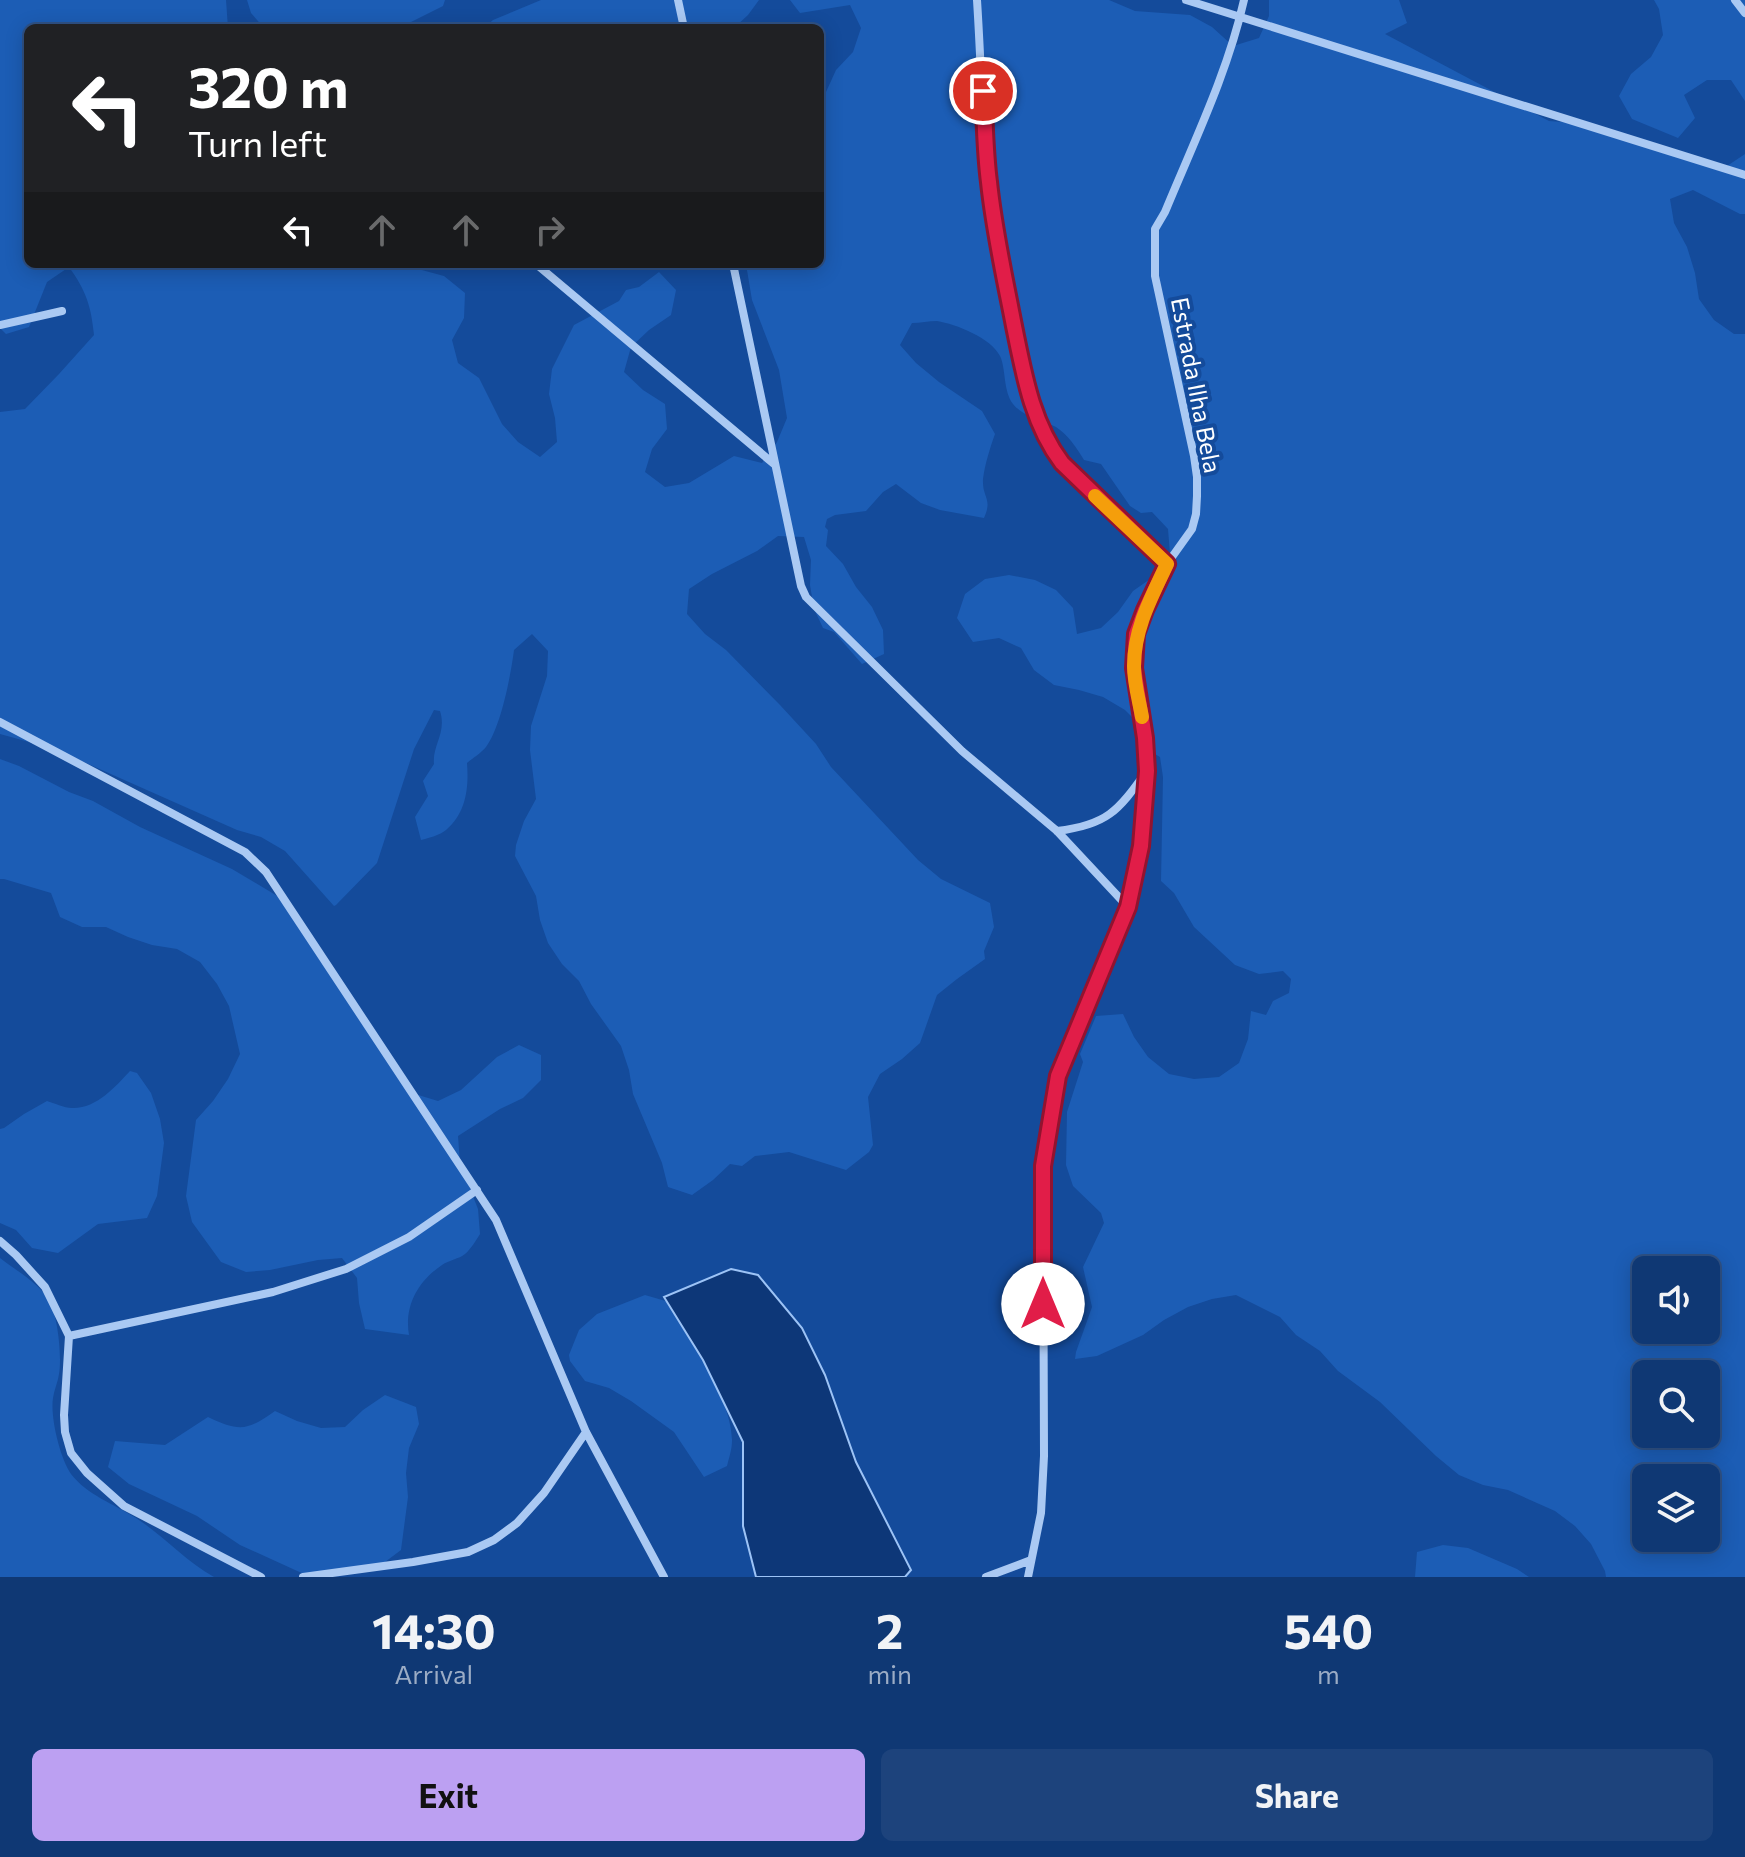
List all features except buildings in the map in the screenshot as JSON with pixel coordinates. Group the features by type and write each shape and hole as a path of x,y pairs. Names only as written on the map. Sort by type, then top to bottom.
{"street":[{"path":"678,0 683,24"},
{"path":"977,0 989,182 1003,272 1025,377 1038,421 1050,447 1062,463 1167,564"},
{"path":"1186,0 1745,175"},
{"name":"Estrada Ilha Bela","path":"1028,1577 1041,1513 1044,1456 1043,1166 1058,1076 1128,907 1141,846 1147,771 1134,668 1136,634 1167,564 1192,529 1196,514 1197,477 1158,297 1155,229 1165,212 1218,81 1244,0"},
{"path":"1735,0 1745,13"},
{"path":"541,268 775,465"},
{"path":"734,268 801,586 806,597 962,751 1057,831 1128,907"},
{"path":"0,325 62,311"},
{"path":"0,722 245,852 274,883 496,1220 586,1432 664,1577"},
{"path":"1057,831 1081,828 1100,820 1118,808 1147,771"},
{"path":"69,1336 273,1292 346,1269 409,1237 477,1190"},
{"path":"0,1241 45,1287 69,1336 64,1415 71,1453 87,1473 124,1506 261,1577"},
{"path":"303,1577 427,1560 468,1552 494,1540 517,1523 544,1493 586,1432"},
{"path":"986,1577 1031,1560"}],"shaded area":[{"path":"0,0 226,0 228,24 24,24 24,268 68,268 47,282 29,327 6,334 0,328"},
{"path":"247,0 445,0 443,6 407,24 261,24 251,13"},
{"path":"541,0 759,0 738,24 488,24"},
{"path":"790,0 1109,0 1135,11 1190,15 1212,27 1233,46 1259,38 1269,16 1269,0 1399,0 1407,23 1385,34 1549,121 1576,123 1727,166 1745,154 1745,214 1693,190 1670,199 1674,223 1687,247 1695,273 1699,299 1714,320 1734,334 1745,334 1745,1577 1606,1577 1591,1544 1575,1526 1555,1511 1508,1490 1483,1485 1459,1475 1380,1402 1338,1371 1320,1351 1296,1335 1280,1317 1236,1295 1188,1307 1143,1335 1097,1356 1075,1359 1092,1307 1083,1267 1104,1223 1101,1213 1073,1186 1066,1165 1067,1112 1083,1062 1080,1054 1096,1016 1123,1014 1148,1057 1169,1074 1194,1079 1219,1077 1239,1063 1248,1039 1251,1011 1266,1015 1273,1001 1289,993 1291,979 1283,971 1259,974 1235,965 1194,927 1174,893 1161,881 1163,777 1160,757 1153,753 1142,727 1125,710 1103,697 1054,685 1034,670 1021,648 999,638 973,642 957,618 965,594 985,579 1009,575 1035,580 1056,590 1073,608 1077,634 1101,628 1133,591 1153,577 1170,554 1168,529 1152,512 1141,513 1130,506 1101,464 1084,460 1060,430 1027,415 1013,404 1000,356 989,343 954,325 937,321 912,323 900,345 939,382 982,411 995,434 983,479 988,506 984,518 940,510 921,503 896,484 883,492 866,511 827,519 826,546 843,564 872,607 883,630 884,654 862,664 834,632 823,628 814,609 810,585 811,560 804,537 778,536 689,589 687,614 705,634 726,650 780,705 816,744 831,767 918,860 941,879 990,903 994,927 984,951 985,959 937,995 920,1043 880,1074 868,1097 873,1145 869,1152 846,1170 789,1152 755,1156 742,1166 730,1164 692,1195 668,1187 662,1163 633,1094 621,1046 591,1004 579,981 562,964 548,943 536,896 515,856 524,821 536,799 530,750 531,726 547,676 548,651 532,634 514,650 501,714 486,747 467,763 465,800 453,823 441,833 421,840 415,817 428,796 423,781 434,764 441,732 440,711 434,710 414,749 377,863 334,906 285,851 261,837 237,830 77,759 0,734 0,412 25,409 94,335 87,299 70,268 394,268 418,269 444,276 465,293 464,318 452,340 458,363 479,378 502,424 518,442 540,457 557,442 549,394 552,369 574,325 619,301 626,290 639,287 659,272 676,290 671,315 631,347 624,372 643,390 665,404 667,429 652,449 645,472 665,487 689,483 734,456 762,463 777,442 787,418 779,370 752,300 747,268 824,268 824,94 836,70 853,52 861,28 850,5 800,13"},
{"path":"1654,0 1745,0 1745,101 1731,80 1707,80 1684,95 1695,118 1678,138 1632,119 1619,96 1631,74 1651,57 1663,35 1659,9"},
{"path":"0,759 232,869 279,897 415,1094 438,1101 461,1090 497,1057 519,1045 541,1055 541,1080 523,1098 458,1136 460,1163 478,1209 480,1234 465,1254 433,1271 420,1287 411,1304 409,1335 365,1329 357,1278 342,1258 246,1272 221,1262 192,1222 186,1196 196,1120 228,1079 240,1054 229,1006 200,962 177,949 152,945 106,927 82,927 60,917 51,893 0,879"},
{"path":"130,1071 137,1073 151,1093 164,1143 157,1196 147,1218 98,1224 58,1253 32,1248 16,1230 0,1223 0,1129 47,1101 69,1108 89,1105 104,1096"},
{"path":"0,1258 41,1290 53,1309 60,1358 53,1398 54,1426 71,1474 85,1488 136,1518 214,1577 0,1577"},
{"path":"731,1269 758,1275 802,1328 825,1375 856,1462 911,1570 905,1577 756,1577 743,1526 743,1442 703,1360 664,1297"},
{"path":"645,1295 669,1302 709,1369 726,1408 732,1441 727,1466 704,1477 674,1432 609,1388 585,1381 570,1361 569,1355 579,1330 597,1314"},
{"path":"385,1395 416,1407 419,1424 409,1448 406,1473 408,1497 401,1550 381,1565 306,1575 240,1545 197,1516 129,1484 108,1467 115,1441 165,1445 208,1417 243,1427 275,1411 321,1428 345,1427"},
{"path":"1443,1545 1468,1548 1529,1577 1415,1577 1417,1552"}],"slow traffic":[{"path":"1095,496 1167,564 1136,634 1134,668 1142,717"}],"route":[{"path":"983,91 989,182 1000,260 1025,377 1042,433 1073,476 1167,564 1136,634 1134,668 1147,771 1141,846 1128,907 1058,1076 1043,1166 1043,1304"}]}
